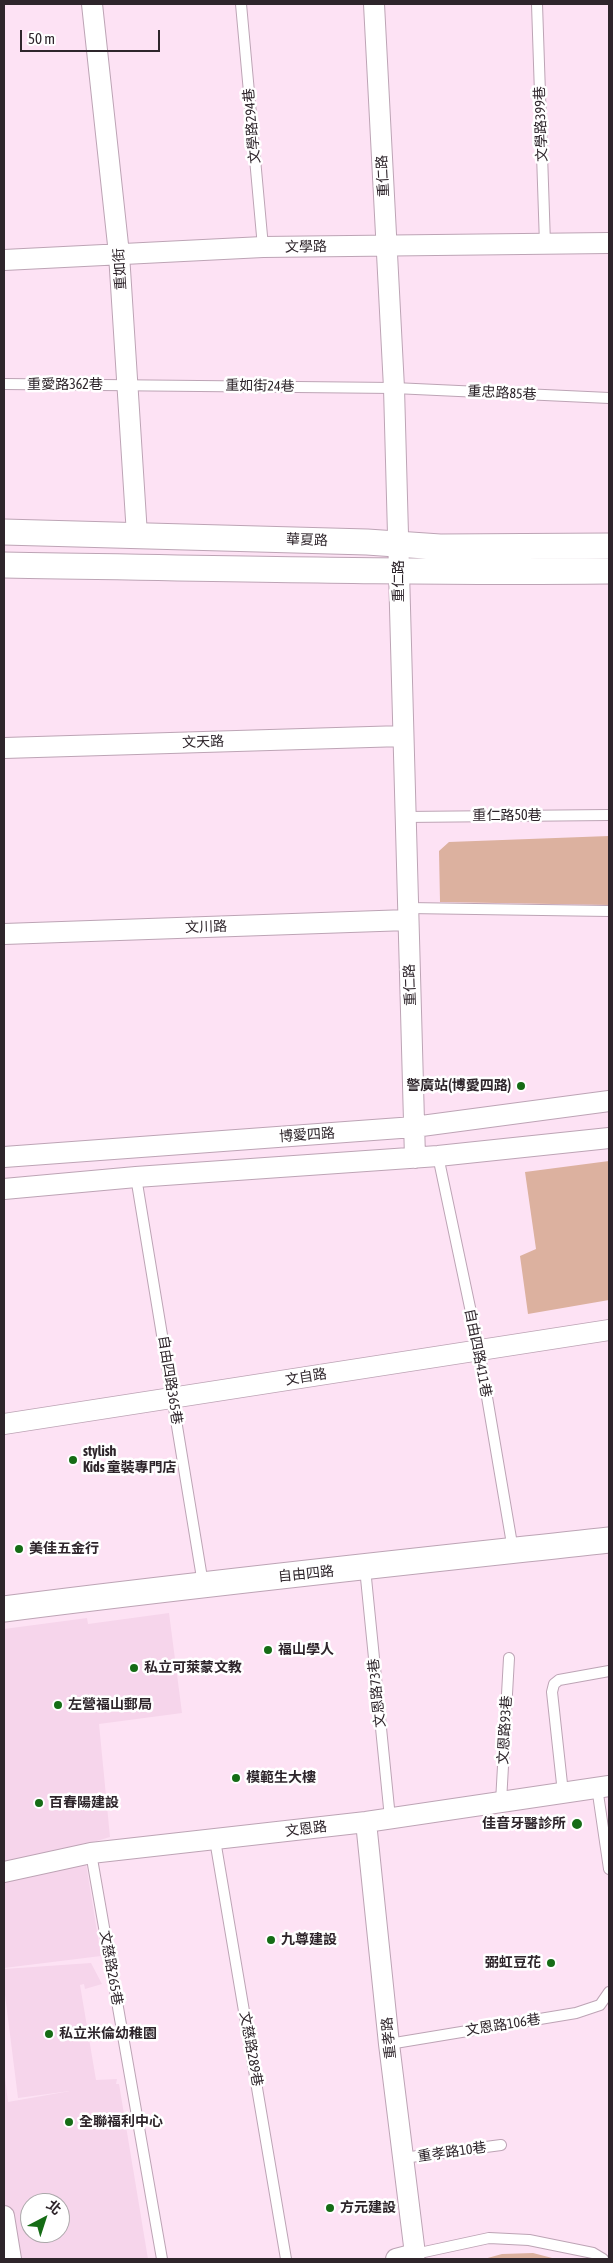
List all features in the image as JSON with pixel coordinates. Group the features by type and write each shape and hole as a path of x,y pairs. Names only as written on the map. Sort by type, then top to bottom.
{"street":[{"name":"重如街","path":"92,4 119,254 137,534"},
{"name":"重仁路","path":"374,4 394,388 414,1158"},
{"name":"文學路","path":"4,260 263,247 609,244"},
{"name":"華夏路","path":"4,532 137,534 368,542 440,547 609,546"},
{"name":"華夏路","path":"4,565 361,569 399,572 609,571"},
{"name":"文天路","path":"4,748 403,736"},
{"name":"文川路","path":"4,934 408,914"},
{"name":"博愛四路","path":"4,1157 414,1128 609,1101"},
{"path":"4,1189 136,1177 438,1156 609,1138"},
{"name":"文自路","path":"4,1424 609,1330"},
{"name":"自由四路","path":"4,1609 203,1584 365,1568 609,1540"},
{"name":"文恩路","path":"4,1872 91,1853 366,1822 603,1787"},
{"name":"重孝路","path":"366,1822 403,2158 406,2257"},
{"path":"4,2216 11,2259"}],"lane":[{"name":"文學路294巷","path":"241,4 263,247"},
{"name":"文學路399巷","path":"537,4 545,244"},
{"name":"重愛路362巷","path":"4,384 127,385"},
{"name":"重如街24巷","path":"127,385 394,388"},
{"name":"重忠路85巷","path":"394,388 609,398"},
{"name":"重仁路50巷","path":"405,817 609,816"},
{"path":"408,914 609,911"},
{"name":"自由四路411巷","path":"438,1156 478,1350 514,1551"},
{"name":"自由四路365巷","path":"136,1177 203,1584"},
{"name":"文恩路73巷","path":"365,1568 390,1818"},
{"name":"文恩路93巷","path":"501,1802 509,1658"},
{"path":"563,1793 552,1692 554,1684 559,1680 609,1671"},
{"path":"603,1787 609,1870"},
{"name":"文慈路289巷","path":"215,1840 286,2259"},
{"name":"文慈路265巷","path":"91,1853 162,2259"},
{"name":"文恩路106巷","path":"389,2044 576,2014 600,2004 609,1992"},
{"name":"重孝路10巷","path":"403,2158 501,2146"},
{"path":"406,2257 489,2238 529,2240 593,2253 603,2259"}],"shaded area":[{"path":"609,836 609,905 440,902 439,851 449,842"},
{"path":"609,1161 609,1300 528,1314 520,1256 536,1249 525,1172"},
{"path":"169,1613 182,1713 99,1724 110,1837 83,1845 101,1956 4,1968 4,1629 87,1618 88,1624"},
{"path":"91,1963 102,1984 85,1989 84,1984 80,1985 96,2080 117,2079 116,2084 119,2084 148,2259 7,2259 4,2233 4,2069 8,2102 70,2091 18,2098 4,1987 4,1969"},
{"path":"533,2253 556,2259 484,2259 502,2254"}],"place":[{"name":"警廣站(博愛四路)","path":"521,1086"},
{"name":"stylish Kids 童裝專門店","path":"73,1460"},
{"name":"美佳五金行","path":"19,1549"},
{"name":"福山學人","path":"268,1650"},
{"name":"私立可萊蒙文教","path":"134,1668"},
{"name":"左營福山郵局","path":"58,1705"},
{"name":"模範生大樓","path":"236,1778"},
{"name":"百春陽建設","path":"39,1803"},
{"name":"佳音牙醫診所","path":"577,1824"},
{"name":"九尊建設","path":"271,1940"},
{"name":"弼虹豆花","path":"551,1963"},
{"name":"私立米倫幼稚園","path":"49,2034"},
{"name":"全聯福利中心","path":"69,2122"},
{"name":"方元建設","path":"330,2208"}]}
